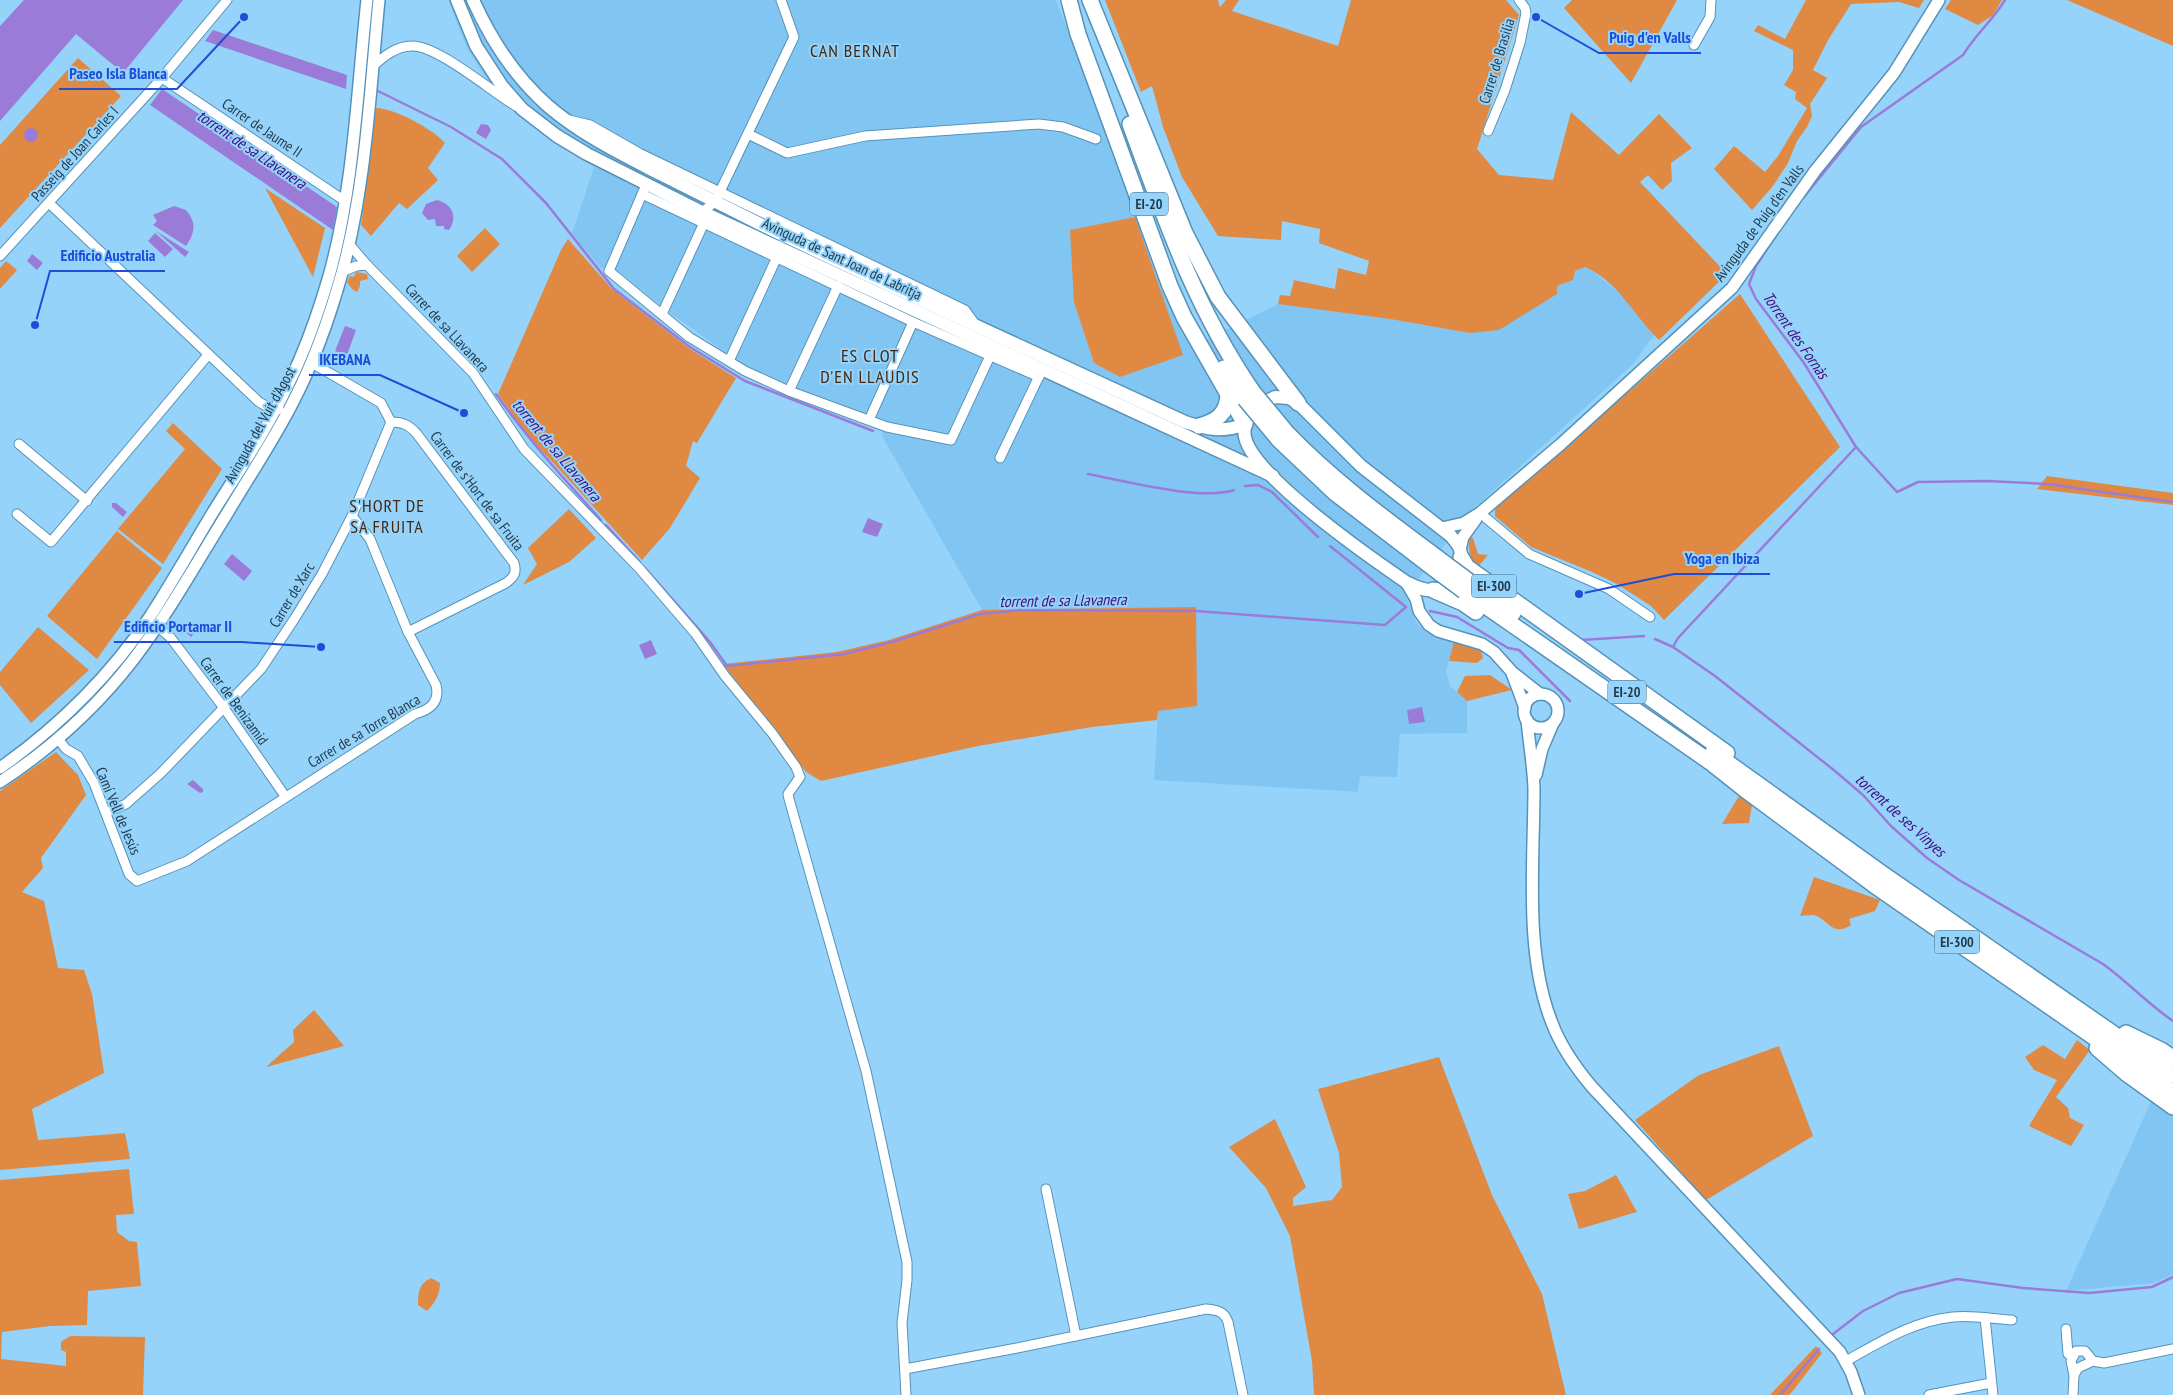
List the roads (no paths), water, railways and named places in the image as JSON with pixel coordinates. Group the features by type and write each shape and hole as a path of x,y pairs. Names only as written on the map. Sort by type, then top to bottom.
{"highway":[{"path":"1070,0 1078,34 1160,261 1184,317 1245,424"},
{"name":"EI-20","path":"1070,0 1085,32 1182,288 1212,347 1283,436 1467,587 1710,762 1744,789"},
{"name":"EI-20","path":"1084,0 1191,282 1220,342 1249,395"},
{"path":"1090,0 1185,233 1218,297 1298,403"},
{"path":"1199,426 1218,419 1228,405 1228,395"},
{"name":"EI-300","path":"1460,553 1467,567 1740,762 1785,802 1883,874 2100,1022 2173,1075"},
{"name":"EI-20","path":"1467,587 1785,802"},
{"name":"EI-300","path":"1432,590 1463,603 1635,720 1744,789 1874,885 2173,1092"},
{"path":"2100,1022 2135,1037 2173,1058"},
{"path":"2078,1025 2107,1058 2173,1106"}],"main road":[{"name":"Avinguda de Sant Joan de Labritja","path":"457,0 466,26 481,55 502,86 522,109 572,145 644,189 1040,373 1274,476"},
{"name":"Avinguda de Sant Joan de Labritja","path":"473,0 494,42 520,79 566,120 608,147 717,196 977,326 1199,426 1223,430 1245,424"},
{"path":"1245,424 1249,416 1269,400 1282,397 1298,403"},
{"name":"EI-300","path":"1245,424 1244,435 1248,445 1274,476 1333,530 1406,582 1432,590 1450,582 1458,569 1460,553 1451,536 1361,466 1298,403"}],"street":[{"name":"Passeig de Joan Carles I","path":"0,256 162,78 226,0"},
{"name":"Avinguda del Vuit d'Agost","path":"0,768 37,742 74,707 122,655 148,619 275,411 310,335 329,276 345,201 367,0"},
{"name":"Avinguda del Vuit d'Agost","path":"0,782 58,739 119,677 158,626 270,444 312,363 331,309 349,244 359,187 379,0"},
{"path":"662,314 703,218 717,196 794,38 781,0"},
{"name":"Carrer de Brasilia","path":"1488,131 1505,90 1520,42 1526,13 1519,0"},
{"path":"1694,45 1710,17 1711,0"},
{"name":"Avinguda de Puig d'en Valls","path":"1442,528 1464,523 1480,513 1561,444 1718,303 1732,288 1815,171 1894,73 1939,0"},
{"path":"372,67 385,56 397,50 414,46 422,48 460,67 494,93 522,109"},
{"name":"Carrer de Jaume II","path":"162,78 345,201"},
{"path":"748,134 787,153 865,136 1039,124 1063,127 1096,139"},
{"path":"644,189 609,271 689,337 729,361 789,391 888,427 951,440 990,356"},
{"path":"49,203 260,402 275,411 294,400"},
{"name":"Avinguda de Sant Joan de Labritja","path":"703,218 777,258 914,322 990,356 1040,373"},
{"name":"Carrer de sa Llavanera","path":"349,244 367,266 473,373 524,449 638,568 695,633 725,676 772,733 796,767 800,777 788,794 789,799 866,1072 907,1262 902,1323 905,1369"},
{"path":"729,361 777,258"},
{"path":"342,272 356,266 367,266"},
{"path":"789,391 838,286"},
{"path":"869,420 914,322"},
{"path":"17,514 51,542 208,355"},
{"path":"312,363 381,403 391,422"},
{"path":"1000,458 1040,373"},
{"name":"Carrer de Xarc","path":"106,813 126,804 140,792 261,669 322,574 352,516 391,422"},
{"name":"Carrer de s'Hort de sa Fruita","path":"391,422 401,422 409,426 417,434 514,562 516,570 514,577 506,583 408,632"},
{"path":"19,444 87,501"},
{"path":"1480,513 1529,554 1609,589 1650,617"},
{"name":"Avinguda de Puig d'en Valls","path":"1460,553 1463,537 1480,513"},
{"name":"Carrer de sa Torre Blanca","path":"128,874 137,881 143,880 153,874 187,861 285,796 415,714 425,711 433,705 438,693 436,685 408,632 370,539 352,516"},
{"path":"1406,582 1416,599 1419,611 1429,625 1438,631 1470,639 1494,652 1512,672 1540,694 1550,696 1557,704 1558,714 1542,749 1534,787"},
{"path":"1419,611 1423,598 1432,590"},
{"name":"Carrer de Benizamid","path":"158,626 170,637 224,708 285,796"},
{"path":"1512,672 1526,714 1533,726 1541,728 1553,723"},
{"path":"1540,694 1532,697 1526,714 1534,787 1532,864 1536,956 1547,1008 1562,1044 1574,1064 1592,1087 1825,1334 1846,1361 1860,1395"},
{"name":"Camí Vell de Jesús","path":"58,739 66,749 78,756 94,783 128,874"},
{"path":"1046,1189 1076,1336"},
{"path":"906,1395 905,1369 1206,1309 1221,1311 1228,1322 1243,1395"},
{"path":"1846,1361 1894,1334 1927,1322 1954,1317 2012,1320"},
{"path":"1985,1318 1993,1395"},
{"path":"2066,1329 2068,1354 2072,1356"},
{"path":"2074,1375 2078,1368 2093,1361 2104,1363 2173,1349"},
{"path":"2073,1395 2074,1375 2071,1365 2072,1356 2076,1350 2085,1351 2093,1361"},
{"path":"1929,1395 1991,1383"}],"waterway":[{"name":"Torrent des Fornàs","path":"1803,198 1861,127 1963,55 2005,0"},
{"path":"378,91 451,127 502,159 546,203 614,289 690,347 745,381 873,431"},
{"name":"Torrent des Fornàs","path":"1673,647 1678,638 1856,447 1804,363 1756,299 1749,284 1756,266 1776,235"},
{"name":"torrent de sa Llavanera","path":"496,394 534,443 601,520"},
{"path":"1856,447 1897,492 1918,482 1987,481 2048,484 2173,502"},
{"path":"1088,474 1183,492 1219,493 1234,490"},
{"path":"1245,486 1258,485 1272,492 1318,537"},
{"name":"torrent de sa Llavanera","path":"606,525 640,562"},
{"name":"torrent de sa Llavanera","path":"645,568 710,642 727,666 844,654 895,641 980,614 1020,610 1196,611 1385,625 1406,607 1330,546"},
{"name":"torrent de sa Llavanera","path":"1430,611 1457,617 1508,648 1519,650 1570,701"},
{"name":"torrent de sa Llavanera","path":"1581,640 1644,636"},
{"name":"torrent de ses Vinyes","path":"1655,639 1673,647 1715,676 1835,771 1863,795 1891,826 1927,858 1959,880 2103,964 2173,1021"},
{"path":"1833,1334 1863,1311 1899,1293 1957,1279 2023,1288 2089,1293 2152,1287 2173,1277"},
{"path":"1780,1395 1819,1349"}],"place":[{"name":"Paseo Isla Blanca","path":"244,17"},
{"name":"Puig d'en Valls","path":"1536,17"},
{"name":"Edificio Australia","path":"35,325"},
{"name":"IKEBANA","path":"464,413"},
{"name":"Yoga en Ibiza","path":"1579,594"},
{"name":"Edificio Portamar II","path":"321,647"}],"district":[{"name":"CAN BERNAT","path":"855,51"},
{"name":"ES CLOT D'EN LLAUDIS","path":"870,366"},
{"name":"S'HORT DE SA FRUITA","path":"387,516"}]}
